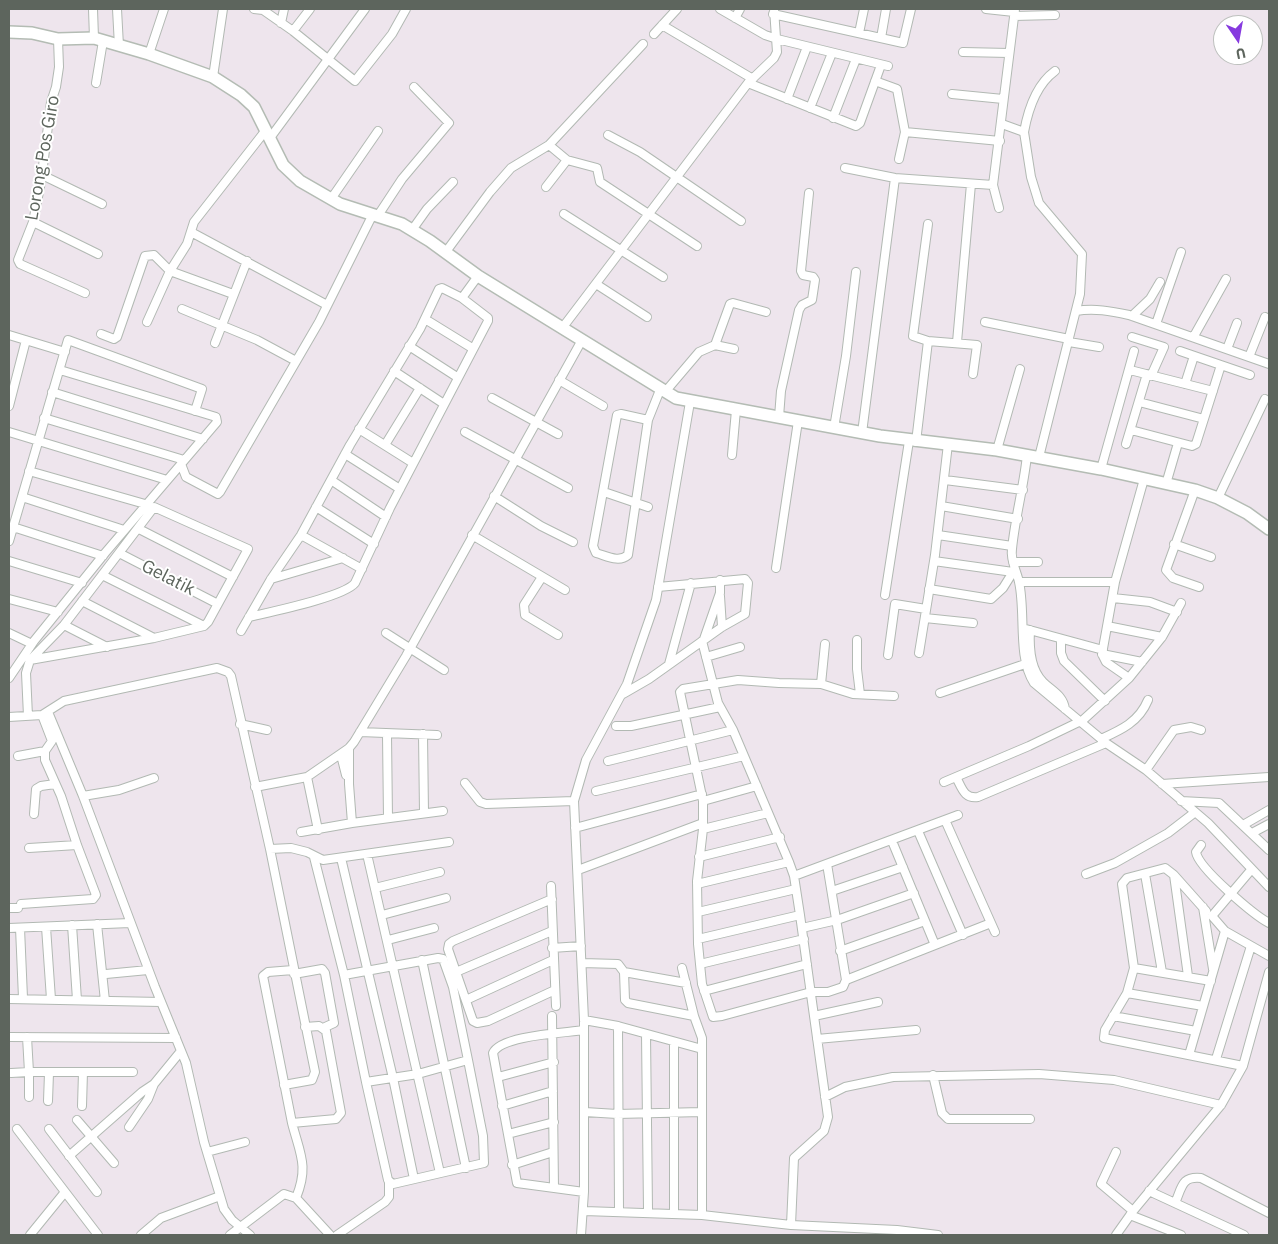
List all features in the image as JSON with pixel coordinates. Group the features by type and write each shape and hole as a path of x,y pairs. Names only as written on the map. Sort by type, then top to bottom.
{"main road":[{"path":"9,32 58,39 99,40 149,54 212,77 242,95 254,107 283,165 300,181 331,199 374,217 402,224 478,276 563,327 662,391 690,402 862,433 1033,456 1195,490 1218,498 1247,513 1269,529"}],"street":[{"path":"93,9 99,40 96,83"},
{"path":"117,9 118,46"},
{"path":"149,54 164,9"},
{"path":"212,77 223,9"},
{"path":"254,9 262,10 293,31 330,59 353,80 357,80 392,34 406,9"},
{"path":"281,23 284,9"},
{"path":"293,31 310,9"},
{"path":"147,322 170,271 187,244 194,222 206,204 268,134 330,59 365,9"},
{"path":"654,34 677,9"},
{"path":"662,25 751,81 787,99 833,118 854,126 859,125 875,81 884,66 777,39 720,9"},
{"path":"735,18 740,9"},
{"path":"859,33 863,9"},
{"path":"880,38 886,9"},
{"path":"563,327 751,81 774,58 777,52 777,39 774,12 880,38 905,42 911,9"},
{"path":"986,9 1055,14"},
{"path":"998,208 994,185 1002,124 1002,99 1014,12"},
{"name":"Lorong Pos Giro","path":"58,39 57,80 51,102 42,175 33,222 18,261 85,293"},
{"path":"445,253 490,192 511,168 549,145 642,44"},
{"path":"787,99 807,47"},
{"path":"963,52 1009,53"},
{"path":"810,108 832,53"},
{"path":"833,118 856,59"},
{"path":"1056,71 1044,80 1026,118 1024,132 1031,178 1039,203 1082,254 1080,294 1069,340 1023,490 1012,546 1014,572 1019,582 1029,647 1037,673 1042,681 1064,701 1065,709"},
{"path":"875,81 897,89 905,132 899,158"},
{"path":"183,462 186,477 220,493 296,361 374,217 402,179 449,123 414,86"},
{"path":"952,94 1002,99"},
{"path":"1002,124 1024,132"},
{"path":"331,199 378,131"},
{"path":"905,132 1000,141"},
{"path":"608,135 640,152 742,221"},
{"path":"549,145 567,160 597,168 600,182 697,246"},
{"path":"546,187 567,160"},
{"path":"845,168 895,178 994,185"},
{"path":"42,175 102,204"},
{"path":"862,433 895,178"},
{"path":"412,230 427,209 452,182"},
{"path":"956,342 971,184"},
{"path":"779,417 781,391 799,310 802,305 812,300 815,282 812,277 803,275 801,271 809,193"},
{"path":"564,214 663,277"},
{"path":"33,222 98,254"},
{"path":"928,224 913,336 928,341 956,342 976,346 973,374"},
{"path":"191,232 327,305"},
{"path":"1156,324 1181,252"},
{"path":"101,334 114,339 117,337 145,256 154,254 159,257 170,271 233,294"},
{"path":"215,343 247,261"},
{"path":"834,428 846,356 856,272"},
{"path":"462,298 478,276"},
{"path":"1194,336 1226,279"},
{"path":"1132,316 1150,299 1160,282"},
{"path":"596,284 647,317"},
{"path":"241,630 270,579 301,535 359,428 410,346 440,288 462,298 488,319 400,488 355,583 346,589 249,617"},
{"path":"715,345 730,304 733,303 766,312"},
{"path":"1076,311 1086,309 1110,311 1132,316 1194,336 1269,364"},
{"path":"182,310 257,340 296,361"},
{"path":"1249,357 1266,317"},
{"path":"425,319 472,348"},
{"path":"985,322 1099,347"},
{"path":"1227,349 1237,322"},
{"path":"9,334 65,352"},
{"path":"1126,444 1149,375 1164,347 1132,337"},
{"path":"9,406 26,340"},
{"path":"9,541 67,342 70,340 202,389 195,411"},
{"path":"255,787 306,777 349,748 408,652 582,340"},
{"path":"886,594 913,441 928,341"},
{"path":"648,420 618,414 593,546 596,553 619,559 627,557 637,504 648,420 662,391 699,352 715,345 734,348"},
{"path":"410,346 457,377"},
{"path":"1101,469 1134,351"},
{"path":"1180,351 1250,375"},
{"path":"1185,384 1194,356"},
{"path":"1131,430 1192,446 1196,444 1221,365"},
{"path":"997,450 1020,369"},
{"path":"10,674 124,530 203,439 217,419 60,370"},
{"path":"1130,370 1213,391"},
{"path":"394,371 444,404"},
{"path":"558,380 603,406"},
{"path":"385,445 420,388"},
{"path":"52,392 203,439"},
{"path":"492,398 536,420 558,434"},
{"path":"1218,498 1266,399"},
{"path":"581,1235 584,1211 584,1020 574,801 586,760 621,695 645,636 658,587 690,402"},
{"path":"1139,402 1204,419"},
{"path":"732,455 736,410"},
{"path":"44,418 183,462"},
{"path":"776,568 798,420"},
{"path":"359,428 414,463"},
{"path":"9,432 167,480"},
{"path":"465,432 568,488"},
{"path":"1166,484 1178,442"},
{"path":"919,653 938,535 948,444"},
{"path":"345,454 400,488"},
{"path":"29,471 146,504"},
{"path":"1129,678 1106,662 1102,652 1115,582 1144,479"},
{"path":"331,480 386,516"},
{"path":"945,480 1023,490"},
{"path":"1195,490 1166,565 1167,574 1199,587"},
{"path":"604,492 648,508"},
{"path":"494,496 541,526 573,542"},
{"path":"22,497 124,530"},
{"path":"941,506 1018,519"},
{"path":"28,716 26,673 30,660 64,625 139,529 153,508 157,507 247,548 249,551 204,626 154,638 30,660"},
{"path":"316,507 374,544"},
{"path":"13,527 103,556"},
{"path":"139,529 233,578"},
{"path":"301,535 362,569"},
{"path":"472,535 565,590"},
{"path":"938,535 1012,546"},
{"path":"1174,544 1211,557"},
{"name":"Gelatik","path":"119,553 218,604"},
{"path":"270,579 343,558"},
{"path":"9,561 82,583"},
{"path":"934,562 1014,572"},
{"path":"1013,562 1038,562"},
{"path":"930,589 990,599 1003,588 1014,572"},
{"path":"102,575 204,626"},
{"path":"542,578 524,604 523,610 525,614 558,635"},
{"path":"621,695 722,626 745,614 748,583 743,579 658,587"},
{"path":"720,580 722,626"},
{"path":"1019,582 1115,582"},
{"path":"669,664 691,583"},
{"path":"720,594 703,640 706,657 720,707 733,730 780,837 794,876 828,1117 824,1131 794,1158 791,1225"},
{"path":"1113,598 1150,602 1177,612"},
{"path":"9,599 58,612"},
{"path":"82,601 154,638"},
{"path":"944,782 1080,722 1129,678 1162,637 1181,603"},
{"path":"888,655 895,604 926,609"},
{"path":"925,618 973,622"},
{"path":"64,625 107,647"},
{"path":"1107,626 1162,637"},
{"path":"1027,629 1142,662"},
{"path":"1027,629 1025,664 1034,683 1103,741 1146,770 1208,823 1269,887"},
{"path":"9,633 32,644"},
{"path":"386,633 408,652 444,670"},
{"path":"1060,639 1061,653 1064,661 1105,701"},
{"path":"857,640 857,675 860,694"},
{"path":"821,684 825,644"},
{"path":"706,657 740,647"},
{"path":"940,693 1025,664"},
{"path":"9,717 45,713 64,701 217,668 228,672 231,676 240,724 270,849 314,1076 306,1082 284,1085"},
{"path":"827,864 846,980 844,987 839,990 811,992 716,1018 710,1012 704,992 698,938 697,884 703,826 702,798 697,768 679,696 683,689 733,679 779,684 821,684 860,694 894,696"},
{"path":"956,777 965,795 978,797 1103,741 1133,722 1144,711 1148,700"},
{"path":"616,726 630,726 720,707"},
{"path":"9,908 94,898 96,892 77,846 56,784 45,760 45,751 52,741 45,713"},
{"path":"45,713 83,796 148,970 181,1051 189,1074 207,1152 220,1196 232,1220 250,1235"},
{"path":"240,724 267,730"},
{"path":"1146,770 1174,730 1182,727 1201,730"},
{"path":"608,761 690,739 733,730"},
{"path":"360,732 437,735"},
{"path":"387,734 388,818"},
{"path":"423,734 424,813"},
{"path":"349,748 352,823"},
{"path":"18,756 45,751"},
{"path":"340,755 349,784"},
{"path":"596,791 744,756"},
{"path":"306,777 318,830"},
{"path":"83,796 119,790 154,778"},
{"path":"1162,784 1269,778"},
{"path":"465,783 480,802 486,804 574,801"},
{"path":"34,814 36,789 41,786 56,784"},
{"path":"575,828 757,786"},
{"path":"1181,801 1218,803 1269,850"},
{"path":"1243,825 1269,810"},
{"path":"301,832 443,811"},
{"path":"578,870 703,826 768,813"},
{"path":"1086,874 1115,863 1168,833 1194,813"},
{"path":"794,876 958,815"},
{"path":"945,820 995,932"},
{"path":"1252,833 1269,824"},
{"path":"918,831 963,935"},
{"path":"699,857 780,837"},
{"path":"892,841 934,945"},
{"path":"270,849 291,848 307,852 323,860 449,842"},
{"path":"1201,845 1196,852 1198,860 1231,893 1269,924"},
{"path":"29,848 77,846"},
{"path":"366,854 388,940 440,1173"},
{"path":"314,857 344,975 389,1183 389,1197 385,1202 337,1235"},
{"path":"341,858 393,1078 414,1179"},
{"path":"697,884 789,862"},
{"path":"832,891 903,868"},
{"path":"1243,1066 1216,1059 1104,1038 1103,1034 1127,992 1134,968 1122,884 1127,878 1165,868 1174,875 1225,931 1269,956"},
{"path":"1212,916 1251,870"},
{"path":"375,888 440,872"},
{"path":"1145,874 1162,972"},
{"path":"1174,875 1188,976"},
{"path":"552,886 552,948 556,1006"},
{"path":"698,912 796,889"},
{"path":"802,928 837,920 914,893"},
{"path":"382,915 446,898"},
{"path":"552,899 449,944 448,949 474,1021 481,1023 555,990"},
{"path":"1202,907 1213,971"},
{"path":"698,938 800,915"},
{"path":"840,951 925,920"},
{"path":"9,928 130,923"},
{"path":"846,980 991,923"},
{"path":"97,924 105,1001"},
{"path":"72,925 77,1000"},
{"path":"46,927 51,999"},
{"path":"20,928 23,998"},
{"path":"388,940 434,928"},
{"path":"456,972 552,931"},
{"path":"1189,1055 1225,931"},
{"path":"700,964 804,939"},
{"path":"552,948 581,946"},
{"path":"1216,1059 1250,946"},
{"path":"344,975 393,964 438,958 443,959 445,963 455,996 483,1136 484,1163 389,1183"},
{"path":"422,960 443,1067 466,1168"},
{"path":"466,1000 553,960"},
{"path":"582,963 618,964 624,972 625,1000 628,1003 694,1016"},
{"path":"704,992 807,964"},
{"path":"682,968 694,1016 702,1038 702,1213"},
{"path":"1134,968 1211,981"},
{"path":"296,1198 303,1180 303,1167 284,1085 263,976 268,972 322,969 325,973 334,1023 323,1028 306,1027"},
{"path":"106,974 148,970"},
{"path":"624,972 686,983"},
{"path":"1116,1235 1131,1213 1221,1105 1243,1066 1269,972"},
{"path":"1127,992 1203,1006"},
{"path":"9,999 161,1002"},
{"path":"814,1016 878,1002"},
{"path":"552,1016 554,1188"},
{"path":"1113,1016 1196,1031"},
{"path":"584,1020 618,1026 702,1049"},
{"path":"618,1026 619,1211"},
{"path":"292,1123 336,1118 341,1113 326,1032 323,1028"},
{"path":"584,1030 553,1032 501,1045 495,1048 494,1053 512,1164 517,1183 584,1192"},
{"path":"817,1039 916,1030"},
{"path":"646,1034 648,1210"},
{"path":"9,1037 176,1038"},
{"path":"28,1038 29,1097"},
{"path":"674,1042 674,1211"},
{"path":"69,1156 91,1135 154,1084 181,1051"},
{"path":"366,1082 418,1074 468,1060"},
{"path":"498,1077 554,1062"},
{"path":"82,1106 83,1072"},
{"path":"11,1073 133,1072"},
{"path":"48,1101 49,1073"},
{"path":"825,1096 845,1087 870,1081 933,1075 1038,1074 1104,1079 1221,1105"},
{"path":"933,1075 942,1113 948,1120 1030,1119"},
{"path":"129,1127 148,1099 154,1084"},
{"path":"502,1106 553,1091"},
{"path":"585,1112 647,1114 702,1112"},
{"path":"77,1120 114,1163"},
{"path":"508,1134 554,1122"},
{"path":"13,1127 98,1235"},
{"path":"49,1129 97,1192"},
{"path":"207,1152 245,1142"},
{"path":"512,1164 554,1152"},
{"path":"1116,1152 1101,1184 1131,1213 1181,1235"},
{"path":"1175,1203 1185,1180 1191,1177 1201,1178 1269,1213"},
{"path":"1149,1191 1244,1235"},
{"path":"30,1235 65,1192"},
{"path":"230,1235 242,1228 284,1194 296,1198 330,1235"},
{"path":"141,1235 161,1218 220,1196"},
{"path":"584,1211 702,1215 791,1225 938,1235"},
{"path":"85,1235 91,1227"},
{"path":"830,1227 830,1235"}]}
